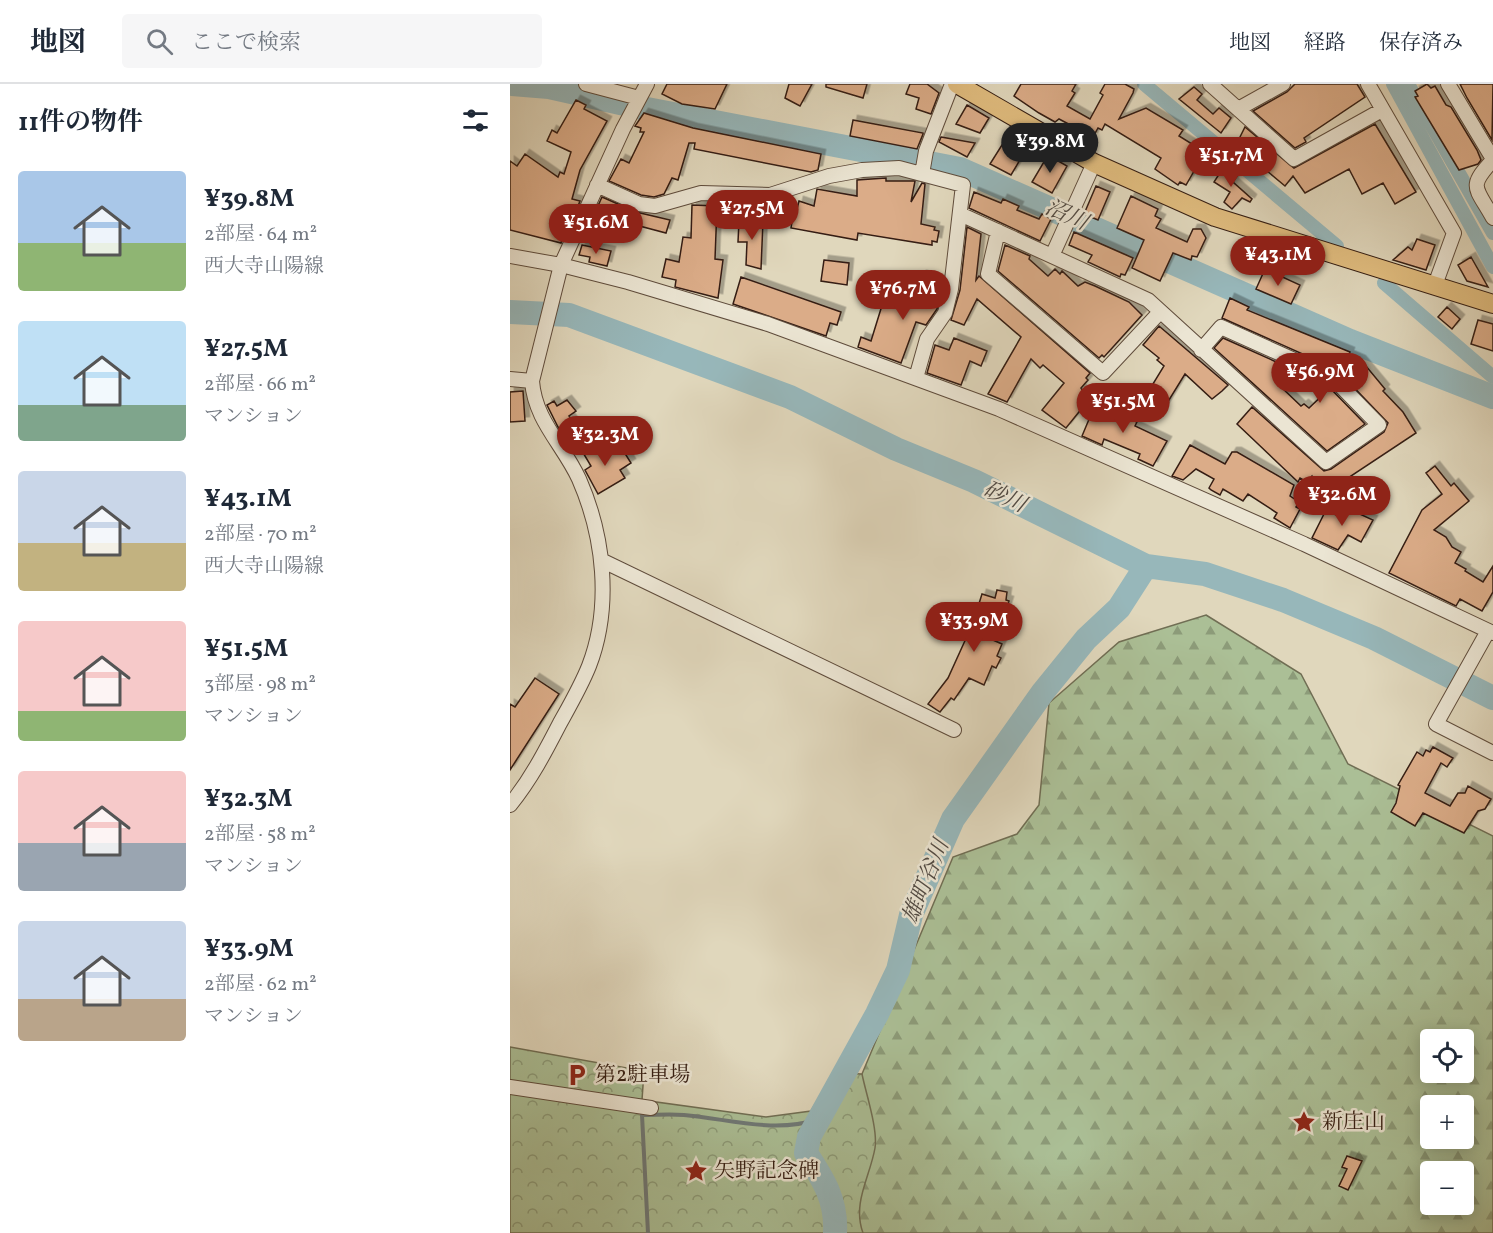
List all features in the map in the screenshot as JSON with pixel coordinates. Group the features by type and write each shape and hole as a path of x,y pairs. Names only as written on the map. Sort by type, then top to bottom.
{"main road":[{"path":"957,84 1094,163 1215,217 1493,304"}],"street":[{"path":"586,84 639,98"},
{"path":"510,805 532,777 590,665 602,599 603,561 579,478 541,418 533,400 533,376 560,270 597,185 647,84"},
{"path":"922,174 927,151 952,84"},
{"path":"1210,84 1294,159 1382,110"},
{"path":"1238,109 1283,84"},
{"path":"1368,84 1454,233 1435,285"},
{"path":"1448,84 1493,160 1477,177 1476,186 1493,218"},
{"path":"1052,256 1094,163"},
{"path":"597,185 639,204 655,206 701,194 770,195 829,176 862,170 899,168 963,185 951,289 945,313 927,339 915,378"},
{"path":"960,214 1148,300 1160,312 1202,350 1326,462 1379,425 1332,377 1221,327 1202,350"},
{"path":"998,231 988,274 1102,373 1160,312"},
{"path":"511,257 768,324 915,378 1043,428 1304,544 1491,632 1436,724 1493,753"},
{"path":"510,379 533,376"},
{"path":"603,561 954,730"},
{"path":"510,1087 651,1108"}],"green space":[{"path":"1206,615 1301,674 1348,764 1493,836 1493,1233 840,1233 840,1113 862,1074 953,857 1017,834 1039,805 1049,703 1119,642"},
{"path":"510,1047 644,1071 642,1100 766,1117 811,1111 834,1073 862,1074 875,1140 873,1159 861,1201 860,1222 863,1233 510,1233"}],"building":[{"path":"667,84 727,84 715,109 682,104 662,94"},
{"path":"789,84 812,84 800,106 785,98"},
{"path":"826,84 867,84 863,98 826,87"},
{"path":"910,84 927,84 939,93 931,114 916,109 919,98 906,94"},
{"path":"1021,84 1076,84 1072,91 1075,93 1067,106 1090,119 1103,95 1100,93 1105,84 1125,84 1134,89 1119,119 1146,108 1183,130 1179,136 1205,152 1186,185 1180,182 1178,185 1155,169 1161,158 1105,124 1102,130 1098,128 1093,137 1059,119 1055,122 1039,113 1014,96"},
{"path":"1295,84 1357,84 1365,97 1304,138 1306,142 1295,148 1253,111 1287,92"},
{"path":"1427,84 1431,88 1435,86 1446,105 1451,107 1477,150 1481,160 1478,164 1459,170 1415,97 1418,96 1415,91"},
{"path":"1460,84 1493,84 1492,140 1467,98"},
{"path":"1194,87 1202,94 1197,100 1213,114 1219,108 1231,118 1221,133 1179,99"},
{"path":"576,100 586,105 584,109 607,121 580,170 572,199 580,201 574,216 569,215 561,243 510,230 510,161 517,166 525,154 558,177 560,172 564,174 571,152 547,141 552,130 557,133"},
{"path":"967,105 989,118 980,133 956,124"},
{"path":"644,113 693,128 821,154 818,170 811,172 694,149 695,143 689,143 678,180 672,178 664,194 654,197 641,195 609,181 621,159 629,163 644,132 640,132 641,128 635,126"},
{"path":"853,120 923,134 917,149 850,136"},
{"path":"1375,124 1416,192 1395,204 1383,183 1362,194 1349,169 1305,193 1293,176 1285,186 1236,145 1245,127 1294,168"},
{"path":"941,137 975,143 967,157 939,142"},
{"path":"1007,137 1027,148 1011,175 990,164"},
{"path":"1048,155 1067,166 1052,193 1032,182"},
{"path":"1223,168 1237,176 1233,182 1252,199 1250,202 1242,198 1232,209 1224,202 1230,192 1214,182"},
{"path":"886,178 886,181 915,181 911,202 922,183 925,184 921,224 935,227 934,230 939,231 937,242 932,241 932,245 858,233 857,240 791,228 794,209 797,209 799,201 814,206 817,189 857,196 857,180"},
{"path":"1096,186 1110,192 1098,220 1084,214"},
{"path":"974,192 1001,203 1003,199 1019,206 1017,210 1039,219 1042,214 1051,219 1040,241 969,208"},
{"path":"1131,196 1158,209 1155,216 1161,219 1156,228 1187,242 1193,229 1201,229 1206,238 1197,257 1192,256 1191,260 1173,253 1160,281 1132,268 1144,240 1117,228"},
{"path":"602,197 636,212 670,220 666,233 632,224 606,211 601,221 593,217"},
{"path":"692,205 717,206 715,259 723,260 718,298 675,287 676,280 662,277 666,259 679,262 683,237 691,238"},
{"path":"739,221 763,221 761,269 746,265 747,242 738,242"},
{"path":"967,227 981,234 976,280 979,276 1090,373 1086,378 1088,380 1081,388 1085,394 1080,399 1087,402 1066,428 1042,410 1064,383 1043,365 1040,368 1031,359 1007,402 988,394 1021,337 977,299 964,325 951,320 960,290"},
{"path":"1074,232 1133,258 1125,275 1121,274 1120,277 1088,262 1092,255 1069,245"},
{"path":"1417,239 1435,245 1426,270 1393,260 1408,247 1412,250"},
{"path":"582,245 611,251 607,266 589,262 590,257 579,255"},
{"path":"1005,245 1030,256 1029,259 1048,276 1055,269 1060,274 1062,271 1078,286 1085,282 1095,286 1129,302 1142,315 1104,357 1102,355 1099,358 998,271"},
{"path":"1471,257 1488,287 1467,281 1458,265"},
{"path":"824,260 849,263 847,285 821,281"},
{"path":"1265,269 1300,285 1291,304 1256,289"},
{"path":"922,275 943,281 937,309 926,325 916,322 901,363 858,347 861,337 871,341 884,299 913,306"},
{"path":"741,277 841,312 837,325 830,323 826,336 733,304"},
{"path":"1230,298 1249,307 1247,310 1350,352 1349,355 1361,360 1385,389 1383,391 1403,412 1416,433 1330,490 1318,486 1312,476 1307,482 1300,478 1298,482 1237,424 1252,407 1324,471 1331,469 1384,432 1388,423 1336,369 1222,318"},
{"path":"1447,307 1460,319 1452,329 1438,317"},
{"path":"1478,320 1493,324 1493,351 1471,344"},
{"path":"1159,326 1228,385 1212,399 1185,374 1161,413 1148,403 1153,396 1148,392 1164,366 1157,360 1159,358 1143,345"},
{"path":"954,338 987,351 981,366 970,361 961,385 927,373 935,345 949,350"},
{"path":"1223,338 1283,365 1289,376 1280,386 1301,406 1304,404 1309,408 1330,388 1365,424 1327,451 1214,348"},
{"path":"523,391 525,421 510,422 510,392"},
{"path":"567,400 576,411 569,416 585,439 574,448 558,427 547,405 554,401 557,406"},
{"path":"1095,405 1137,422 1135,426 1167,441 1153,466 1138,459 1140,454 1104,439 1102,445 1082,436"},
{"path":"594,444 600,456 621,447 631,463 620,470 625,478 598,494 585,470 591,466 582,451"},
{"path":"1190,445 1225,464 1232,452 1237,452 1294,485 1290,496 1299,502 1296,507 1300,509 1290,528 1274,518 1277,513 1248,494 1243,501 1223,489 1220,495 1211,490 1209,488 1214,479 1196,469 1183,480 1172,476"},
{"path":"1435,466 1451,486 1454,483 1469,501 1434,530 1446,537 1452,547 1461,552 1455,563 1483,582 1493,566 1493,592 1482,611 1460,599 1456,606 1389,573 1422,510 1442,494 1426,473"},
{"path":"1340,505 1373,520 1361,542 1348,535 1338,550 1312,538 1326,510 1336,515"},
{"path":"997,590 1007,592 1006,600 1009,601 1006,610 995,608 986,637 1002,644 997,656 1001,658 996,668 992,666 984,685 969,678 954,700 951,698 940,712 928,704 948,678 973,623 982,594 995,598"},
{"path":"535,678 559,694 510,770 510,704 515,707"},
{"path":"1433,747 1453,758 1447,767 1441,763 1425,793 1450,806 1458,793 1465,793 1468,786 1491,799 1485,809 1478,811 1464,833 1423,813 1415,826 1391,812 1396,803 1400,786 1398,785 1417,752 1423,756 1426,750 1430,752"},
{"path":"1347,1156 1362,1161 1348,1190 1339,1186 1347,1169 1342,1167"}],"waterway":[{"name":"沼川","path":"512,84 549,87 647,109 960,169 1350,341 1493,397"},
{"path":"1144,84 1337,246"},
{"path":"1393,84 1493,267"},
{"path":"1408,84 1493,233"},
{"path":"1384,283 1493,377"},
{"name":"砂川","path":"510,312 569,315 790,397 896,449 974,481 1146,566 1205,574 1283,600 1374,638 1493,698"},
{"name":"雄町谷川","path":"835,1233 834,1210 828,1190 806,1153 809,1137 877,1014 898,970 911,915 953,819 1043,692 1086,639 1119,608 1146,566"},
{"path":"648,1233 642,1115 684,1115 769,1125 802,1123 819,1119"}],"place":[{"name":"第2駐車場","path":"577,1075"},
{"name":"新庄山","path":"1304,1122"},
{"name":"矢野記念碑","path":"696,1171"}]}
